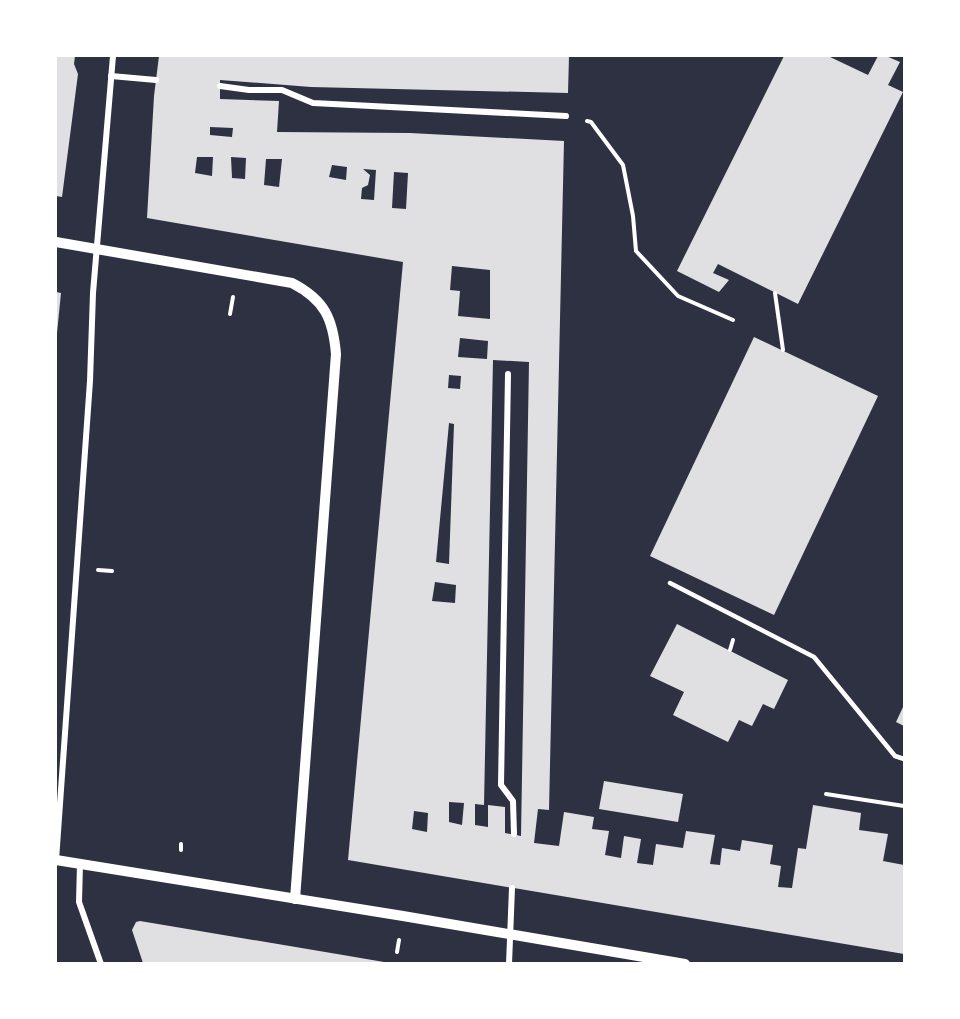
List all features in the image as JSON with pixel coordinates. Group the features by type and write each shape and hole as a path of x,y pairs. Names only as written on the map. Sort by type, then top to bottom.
{"street":[{"path":"113,56 96,248 90,381 56,860 685,963"},
{"path":"111,76 156,80"},
{"path":"220,86 249,90 282,90 313,103 566,116"},
{"path":"56,242 292,283 315,298 331,322 335,335 336,354 296,899"},
{"path":"507,374 501,785 513,801 514,834"},
{"path":"80,864 79,902 101,963"},
{"path":"509,963 512,888"}],"lane":[{"path":"669,583 814,657 895,756 904,759"}],"path":[{"path":"566,116 591,123 623,165 633,216 636,251 678,296 733,320"},
{"path":"775,292 783,350"},
{"path":"826,794 904,806"},
{"path":"181,844 181,850"},
{"path":"397,952 400,936"}],"building":[{"path":"56,56 75,56 74,64 78,74 62,197 56,196"},
{"path":"159,56 569,56 568,93 311,87 220,80 220,99 279,101 277,132 410,133 564,141 549,810 538,809 534,843 559,846 564,812 594,817 592,829 609,831 605,855 621,858 624,836 641,839 637,863 653,865 656,844 683,848 686,831 715,835 710,864 720,865 722,848 740,851 742,840 773,845 770,864 781,866 778,887 792,888 798,848 806,849 813,805 861,813 859,830 888,834 883,861 904,865 904,954 348,860 403,262 147,218 154,96","holes":["210,127 233,128 232,137 210,135","197,157 213,157 212,176 195,173","231,157 246,158 245,179 232,178","266,159 282,159 279,187 264,185","332,165 347,167 346,180 329,177","363,169 376,170 374,200 361,199 362,188 368,185 370,175","394,172 408,173 406,209 392,208","452,266 490,270 490,319 458,316 460,291 450,290","460,338 488,341 487,359 458,357","493,360 529,362 521,836 505,833 505,807 488,805 488,827 475,825 475,804 484,805","449,375 461,376 460,389 448,388","449,423 454,424 449,564 436,562","435,582 456,585 455,603 432,601","449,802 464,803 462,825 449,822","414,811 428,813 427,832 412,829"]},
{"path":"784,56 828,56 868,75 878,56 886,56 900,62 888,85 903,92 798,304 718,264 713,273 729,280 719,292 677,271"},
{"path":"56,292 61,293 57,333 56,333"},
{"path":"754,337 878,396 774,615 650,556"},
{"path":"677,624 788,680 774,709 763,704 752,726 739,720 728,742 673,715 684,692 650,676"},
{"path":"904,705 904,726 896,722"},
{"path":"604,781 683,794 678,822 599,809"},
{"path":"136,922 384,963 143,963 132,930"}]}
